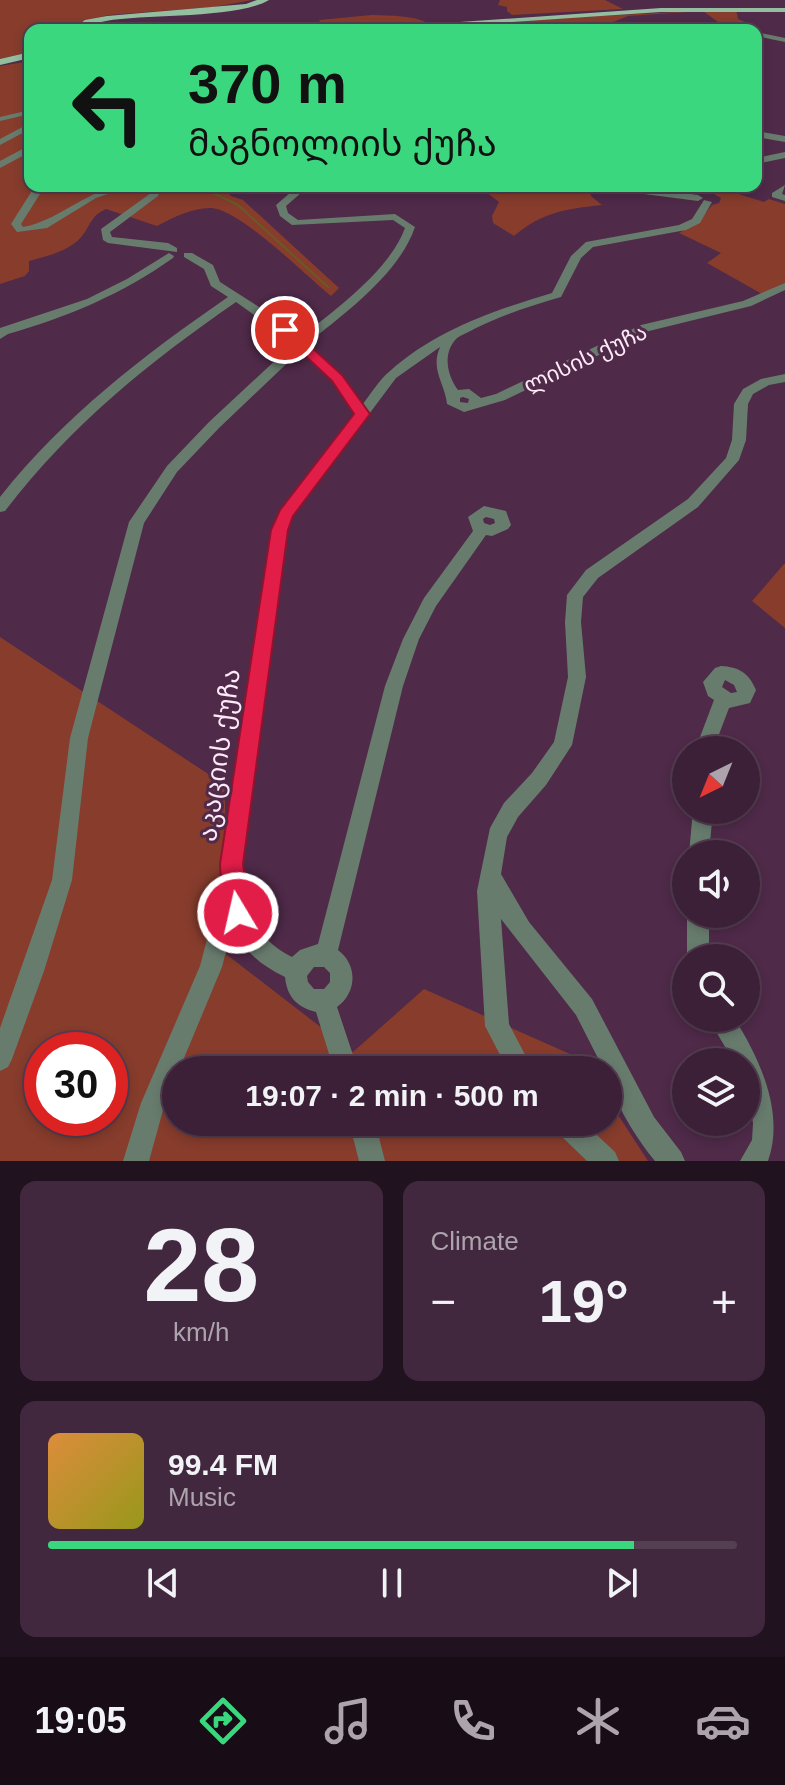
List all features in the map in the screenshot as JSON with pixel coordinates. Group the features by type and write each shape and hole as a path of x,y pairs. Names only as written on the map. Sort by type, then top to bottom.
{"main road":[{"path":"89,24 102,19 247,6 265,0"},
{"path":"100,24 113,19 233,10 260,6 272,0"},
{"path":"446,24 674,10 785,10"},
{"path":"0,62 24,58"}],"street":[{"path":"762,35 785,43"},
{"path":"767,47 785,43"},
{"path":"0,119 24,113"},
{"path":"0,142 24,129"},
{"path":"762,135 785,139"},
{"path":"0,165 24,151"},
{"path":"762,160 785,155"},
{"path":"785,188 775,195 785,198"},
{"path":"36,192 16,224 21,230 43,226 93,196 106,192"},
{"path":"156,192 105,231 108,240 168,246 171,253 180,258 188,255 209,267 215,284 269,318 301,343 337,378 362,414"},
{"path":"0,1059 62,880 79,738 137,522 172,469 301,343 362,294 405,241 410,227 395,217 296,223 283,214 281,205 297,192"},
{"path":"453,336 496,313 557,295 576,256 590,244 682,228 696,221 704,195 659,192"},
{"path":"0,335 4,331 47,320 111,293 142,276 171,253"},
{"name":"ლისის ქუჩა","path":"453,336 441,354 440,367 445,382 455,394 471,394 476,403 500,397 645,328 747,304 785,286"},
{"path":"0,507 25,472 86,412 156,351 234,298"},
{"name":"აკაციის ქუჩა","path":"298,971 273,962 243,928 234,897 232,864 280,530 286,514 392,375 425,350 453,336"},
{"path":"513,1056 497,1026 488,891 497,835 511,810 539,779 563,745 577,677 573,622 575,595 592,574 693,503 732,460 739,440 741,404 748,392 765,382 785,378"},
{"path":"326,955 394,686 411,639 430,602 482,529"},
{"path":"709,736 723,699"},
{"path":"491,875 509,915 585,1007 642,1123 655,1144 672,1161"},
{"path":"136,1161 153,1103 211,967 226,909 234,897"},
{"path":"326,955 338,965 341,982 324,1001 312,1001 302,994 297,983 298,971 306,959 326,955"},
{"path":"324,1001 342,1056"},
{"path":"729,1032 749,1063 764,1106 766,1141 753,1161"},
{"path":"366,1136 372,1161"},
{"path":"580,1136 606,1161"}],"shaded area":[{"path":"0,0 252,0 214,7 109,15 77,24 24,24 24,53 0,59"},
{"path":"500,0 605,0 623,9 512,15 507,7 498,5"},
{"path":"736,9 738,19 750,24 718,22 703,11 628,16 608,24 465,23"},
{"path":"372,15 409,17 428,23 321,24 319,20"},
{"path":"24,62 24,192 227,192 243,200 339,288 331,296 272,244 238,219 210,208 189,212 157,226 106,209 95,216 74,243 29,261 29,271 25,276 0,284 0,66"},
{"path":"486,192 590,192 602,205 555,213 514,236 493,223 492,216 499,202"},
{"path":"732,192 764,202 769,199 785,204 785,284 762,294 707,263 721,253 679,233 700,220 712,205 719,203 721,198 714,194"},
{"path":"785,564 785,628 752,601"},
{"path":"0,637 225,785 226,954 353,1052 424,989 575,1056 162,1056 162,1136 622,1136 622,1121 648,1161 0,1161"}],"waterway":[{"path":"211,192 238,205 328,287"}],"route":[{"path":"238,913 232,864 280,530 286,514 362,414 337,378 285,330"}]}
